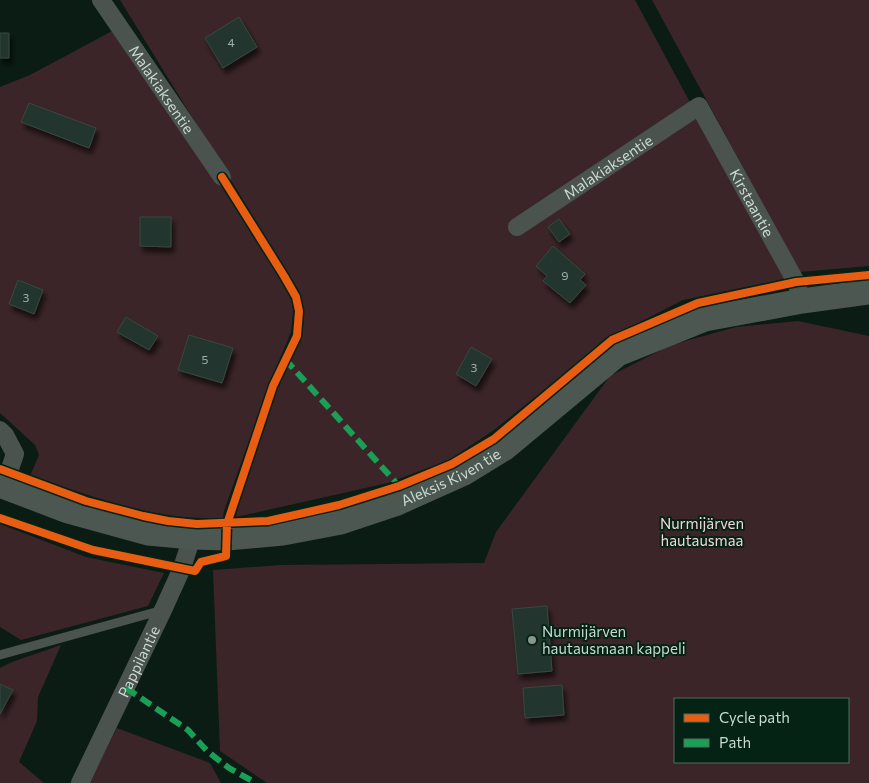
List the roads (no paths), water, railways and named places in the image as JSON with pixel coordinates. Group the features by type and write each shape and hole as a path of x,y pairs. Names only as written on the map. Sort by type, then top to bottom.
{"street":[{"name":"Malakiaksentie","path":"101,0 222,177"},
{"name":"Malakiaksentie","path":"517,227 700,106"},
{"name":"Kirstaantie","path":"700,106 796,282 802,301"},
{"name":"Aleksis Kiven tie","path":"2,486 68,511 148,533 227,538 283,534 341,522 395,504 454,479 505,448 618,354 705,319 802,301 869,292"},
{"path":"0,430 5,435 15,454 2,486"},
{"name":"Pappilantie","path":"80,783 163,610 182,568 192,537"}],"lane":[{"path":"0,655 163,610"}],"place":[{"name":"Nurmijärven hautausmaan kappeli","path":"532,640"}],"park label":[{"name":"Nurmijärven hautausmaa","path":"702,532"}]}
